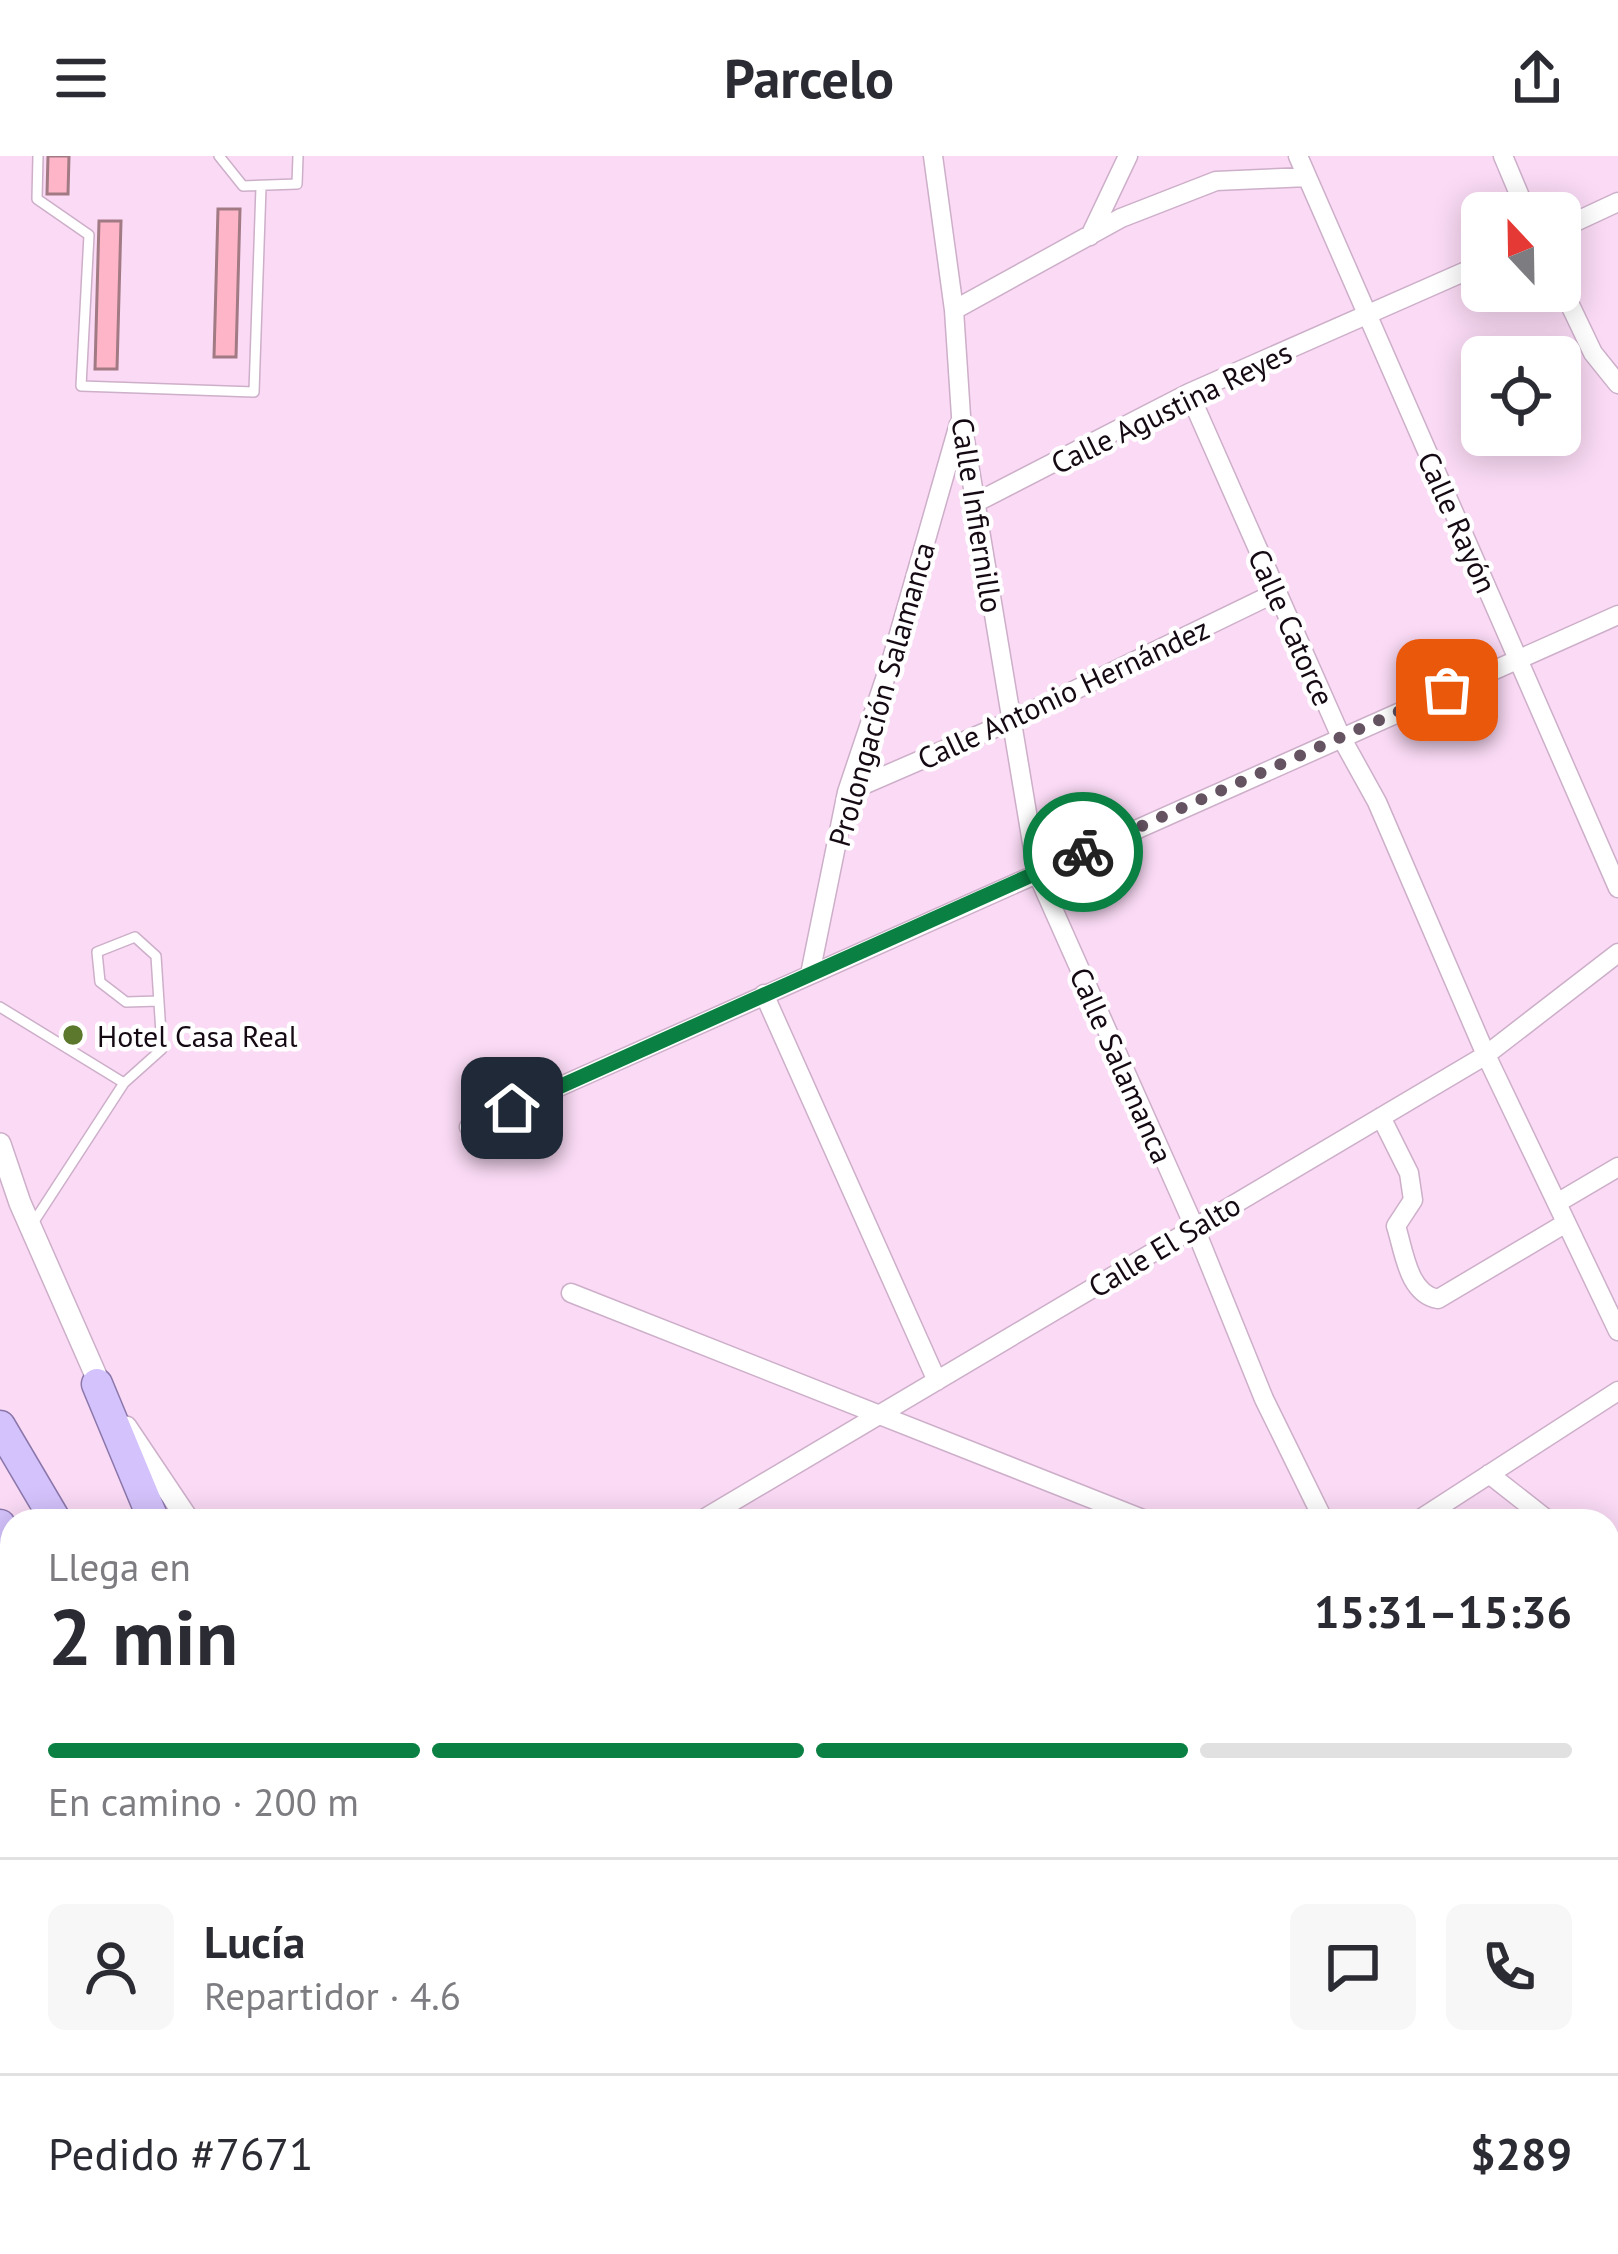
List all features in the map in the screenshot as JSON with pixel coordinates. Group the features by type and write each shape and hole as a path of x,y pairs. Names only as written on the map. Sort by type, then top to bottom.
{"highway":[{"path":"97,1384 149,1509"},
{"path":"0,1426 49,1509"}],"street":[{"name":"Calle Infiernillo","path":"933,156 954,310 961,416 1036,873"},
{"path":"1090,236 1128,156"},
{"name":"Calle Rayón","path":"1298,156 1618,888"},
{"path":"1503,156 1518,192"},
{"path":"954,310 1121,218 1216,182 1307,177"},
{"path":"1581,219 1618,202"},
{"name":"Calle Agustina Reyes","path":"975,503 1190,393 1461,274"},
{"path":"1573,312 1593,353 1618,385"},
{"name":"Calle Catorce","path":"1190,393 1341,737 1377,802 1486,1055 1618,1331"},
{"name":"Prolongación Salamanca","path":"810,974 847,792 893,655 961,416"},
{"name":"Calle Antonio Hernández","path":"847,792 1011,721 1277,592"},
{"path":"470,1127 1618,615"},
{"name":"Calle Salamanca","path":"1036,873 1194,1226 1264,1399 1318,1509"},
{"name":"Calle El Salto","path":"720,1509 1486,1055 1618,953"},
{"path":"764,994 937,1381"},
{"path":"1382,1117 1409,1173 1413,1200 1396,1226 1417,1289 1426,1297 1438,1299 1566,1223"},
{"path":"0,1144 97,1384 180,1509"},
{"path":"1557,1203 1618,1167"},
{"path":"571,1293 1118,1509"},
{"path":"1436,1509 1618,1391"},
{"path":"1490,1474 1534,1509"}],"lane":[{"path":"38,156 37,199 89,235 81,386 254,392 261,187"},
{"path":"219,156 243,186 261,187 297,184 298,156"},
{"path":"30,1227 124,1083 162,1048 159,1001 156,956 135,937 97,952 100,982 126,1002 159,1001"},
{"path":"0,1006 124,1083"}],"building":[{"path":"48,156 69,156 68,194 47,194"},
{"path":"218,209 240,209 236,357 214,357"},
{"path":"99,221 121,221 117,369 95,369"}],"way so far":[{"path":"1083,852 1447,690"}],"place":[{"name":"Hotel Casa Real","path":"73,1035"}],"route":[{"path":"512,1108 1083,852"}]}
